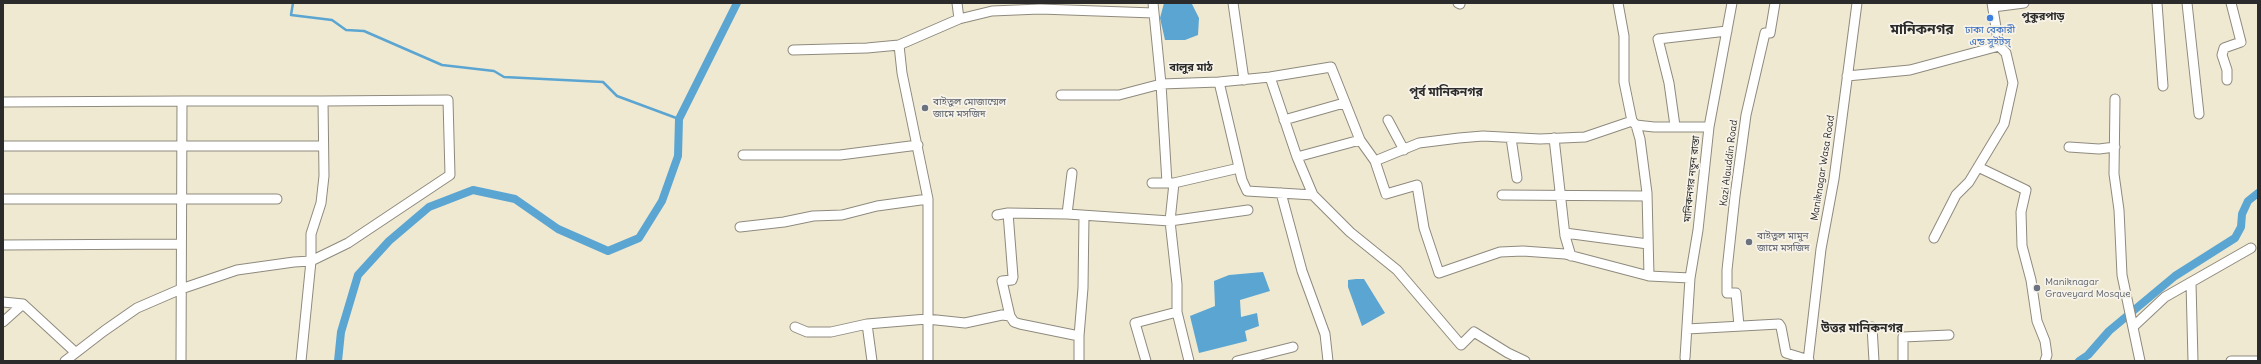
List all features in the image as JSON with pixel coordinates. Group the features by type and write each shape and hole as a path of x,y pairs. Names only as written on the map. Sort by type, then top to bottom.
{"street":[{"path":"957,3 959,19"},
{"path":"1153,3 1171,183 1170,221 1177,284 1177,312 1189,361"},
{"path":"1233,3 1244,80"},
{"path":"1618,3 1624,36 1624,82 1634,123 1640,139 1647,196 1650,276"},
{"name":"মানিকনগর নতুন রাস্তা","path":"1685,358 1690,278 1698,230 1709,127 1732,3"},
{"name":"Kazi Alauddin Road","path":"1739,326 1736,293 1727,293 1727,270 1735,196 1746,115 1765,33 1770,33 1775,3"},
{"name":"Maniknagar Wasa Road","path":"1808,360 1821,249 1834,179 1857,3"},
{"path":"1934,238 1956,195 1969,182 2004,124 2013,89 2006,53 1999,46 1992,5 2024,3"},
{"path":"2157,3 2163,86"},
{"path":"2187,3 2199,114"},
{"path":"2227,80 2227,70 2222,55 2224,48 2241,42 2231,3"},
{"path":"792,50 867,48 899,45 959,19 992,11 1040,9 1154,13"},
{"path":"1675,126 1669,83 1658,39 1727,31"},
{"path":"899,45 902,73 928,199 928,361"},
{"path":"1847,76 1910,70 1999,46"},
{"path":"1061,95 1119,95 1161,84 1244,80 1330,67 1360,140 1375,161 1386,194 1417,185 1424,228 1439,273 1500,252 1523,251 1571,256 1650,276 1690,278"},
{"path":"1270,77 1297,157 1313,195 1350,232 1397,270 1461,345 1474,332 1508,353 1525,361"},
{"path":"1219,82 1239,168 1246,191 1313,195"},
{"path":"2115,99 2114,174 2119,210 2122,275 2125,296 2133,323 2140,361"},
{"path":"301,361 311,261 311,234 321,204 324,176 322,146 323,100"},
{"path":"3,102 448,100 450,175 348,243 311,261 237,270 180,289 137,308 74,352 65,361"},
{"path":"181,361 180,289 182,101"},
{"path":"1284,120 1344,103"},
{"path":"1388,120 1404,150"},
{"path":"1375,161 1419,143 1459,138 1483,136 1511,138 1586,137 1634,123 1654,127 1709,127"},
{"path":"1511,138 1517,178"},
{"path":"1554,138 1565,232 1571,256"},
{"path":"1297,157 1360,140"},
{"path":"743,155 840,155 918,145"},
{"path":"3,146 322,146"},
{"path":"2069,146 2099,149 2115,147"},
{"path":"1978,167 2026,190 2021,212 2022,246 2031,280 2037,321 2045,341 2047,355 2045,361"},
{"path":"1152,183 1171,183 1239,168"},
{"path":"1067,214 1072,173"},
{"path":"1281,193 1302,271 1325,334 1328,361"},
{"path":"1502,195 1647,196"},
{"path":"3,199 277,199"},
{"path":"740,227 784,222 813,216 842,215 877,206 928,199"},
{"path":"997,215 1008,213 1067,214 1170,221 1248,210"},
{"path":"1008,213 1013,277 1012,280 1002,281 1010,316 1014,322 1020,324 1079,336"},
{"path":"1079,361 1079,336 1083,288 1084,216"},
{"path":"1565,232 1648,244"},
{"path":"3,245 181,244"},
{"path":"2133,323 2165,297 2251,248"},
{"path":"2191,283 2193,361"},
{"path":"3,302 23,304 74,352"},
{"path":"3,322 23,304"},
{"path":"1146,361 1136,323 1177,312"},
{"path":"796,327 807,332 831,332 867,324 927,319 965,324 1002,315 1010,316"},
{"path":"867,324 872,361"},
{"path":"1687,329 1779,324 1782,326 1786,354 1808,360"},
{"path":"1872,327 1874,361"},
{"path":"1903,361 1903,336 1949,335"},
{"path":"1238,361 1293,347"},
{"path":"2231,361 2258,361"}],"water":[{"path":"1164,3 1192,4 1199,18 1198,35 1185,40 1165,40 1160,18"},
{"path":"1263,272 1270,291 1240,300 1241,317 1257,313 1259,326 1245,331 1247,341 1199,353 1190,316 1215,306 1214,281 1229,275"},
{"path":"1364,279 1385,313 1362,326 1348,287 1348,280"}],"waterway":[{"path":"293,3 291,15 332,20 346,30 364,31 442,65 494,71 504,77 603,82 617,96 679,119"},
{"path":"338,361 341,332 358,275 389,241 429,207 473,190 515,199 558,229 608,251 639,238 662,201 678,156 679,119 737,3"},
{"path":"2079,361 2088,355 2109,331 2175,276 2235,238 2241,227 2242,214 2248,201 2258,193"}],"place":[{"name":"ঢাকা বেকারী এন্ড সুইটস্","path":"1990,18"},
{"name":"বাইতুল মোজাম্মেল জামে মসজিদ","path":"925,108"},
{"name":"বাইতুল মামুন জামে মসজিদ","path":"1749,242"},
{"name":"Maniknagar Graveyard Mosque","path":"2037,288"}],"district":[{"name":"পুকুরপাড়","path":"2043,17"},
{"name":"মানিকনগর","path":"1922,30"},
{"name":"বালুর মাঠ","path":"1191,68"},
{"name":"পূর্ব মানিকনগর","path":"1446,93"},
{"name":"উত্তর মানিকনগর","path":"1862,329"}]}
